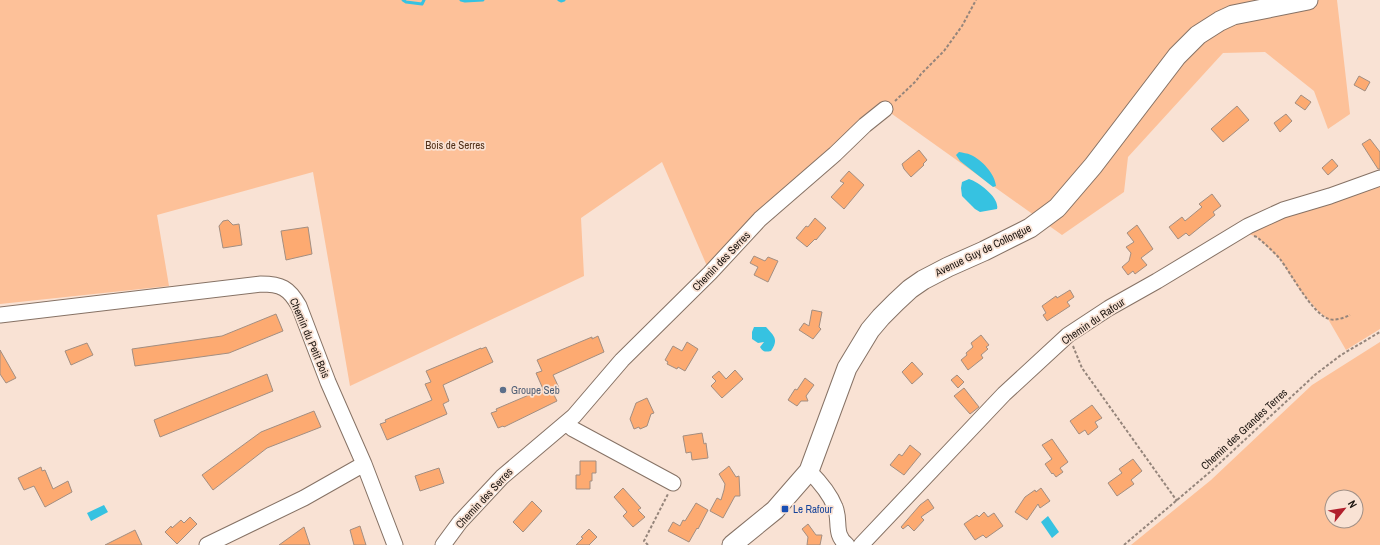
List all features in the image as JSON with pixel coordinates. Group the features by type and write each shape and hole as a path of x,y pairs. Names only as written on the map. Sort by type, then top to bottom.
{"main road":[{"name":"Avenue Guy de Collongue","path":"732,545 775,510 809,471 847,368 870,330 896,302 910,289 923,280 1030,228 1057,208 1093,166 1177,56 1198,35 1220,21 1233,16 1308,0"}],"street":[{"name":"Chemin des Serres","path":"443,545 460,522 502,477 566,424 582,408 622,360 710,272 760,219 835,154 865,125 885,109"},
{"name":"Chemin du Rafour","path":"862,545 1004,394 1068,335 1109,308 1240,231 1283,210 1330,196 1380,178"},
{"name":"Chemin du Petit Bois","path":"0,315 261,284 278,285 285,288 290,292 299,306 328,382 364,464 395,545"},
{"path":"566,424 674,483"},
{"path":"207,545 304,498 364,464"},
{"path":"809,471 831,498 836,509 840,538 847,545"}],"path":[{"path":"885,109 916,81 944,51 962,26 976,0"},
{"path":"1240,231 1257,237 1280,259 1300,290 1318,311 1328,319 1341,319 1350,315"},
{"name":"Chemin des Grandes Terres","path":"1124,545 1210,472 1316,374 1341,355 1380,332"},
{"path":"1068,335 1082,368 1177,501"},
{"path":"648,545 644,541 674,483"}],"green space":[{"name":"Bois de Serres","path":"0,0 1337,0 1350,114 1328,129 1314,91 1265,52 1223,53 1128,157 1124,192 1062,235 885,109 710,273 662,162 581,218 584,276 350,386 313,172 157,215 169,286 0,304"},
{"path":"1380,181 1380,329 1346,350 1328,319 1318,311 1300,290 1280,259 1257,237 1240,231"},
{"path":"1380,342 1380,545 1131,545 1211,480 1312,385"}],"water":[{"path":"959,152 975,157 983,164 991,172 996,186 993,187 960,161 956,155"},
{"path":"969,179 978,183 992,195 997,205 997,209 980,212 962,196 962,182"},
{"path":"754,327 766,327 773,335 775,343 771,351 763,351 760,347 764,342 758,343 752,339"},
{"path":"104,505 108,512 91,521 87,513"},
{"path":"1048,516 1059,532 1052,538 1041,522"}],"building":[{"path":"1359,76 1370,82 1365,91 1354,85"},
{"path":"1301,95 1311,102 1305,110 1295,103"},
{"path":"1237,106 1249,120 1223,142 1211,129"},
{"path":"1286,114 1292,121 1280,132 1274,123"},
{"path":"1370,139 1380,152 1380,169 1378,169 1362,144"},
{"path":"919,150 927,160 923,164 924,165 911,177 904,169 902,164"},
{"path":"1332,159 1338,166 1328,175 1322,168"},
{"path":"849,171 864,185 844,209 831,197 844,183 840,181"},
{"path":"1212,194 1221,206 1213,212 1215,215 1189,236 1186,233 1178,239 1169,227 1182,217 1185,221 1202,207 1199,204"},
{"path":"815,218 826,228 816,240 815,239 807,247 796,238"},
{"path":"228,220 233,225 239,224 242,245 223,248 219,226 223,221"},
{"path":"1137,225 1153,249 1141,258 1147,265 1135,274 1133,271 1128,275 1122,267 1129,261 1131,253 1126,247 1134,242 1127,233"},
{"path":"308,227 312,254 286,260 281,231"},
{"path":"754,256 765,261 768,257 778,261 768,282 754,275 758,267 750,263"},
{"path":"1070,290 1074,297 1067,302 1070,306 1047,321 1043,315 1046,313 1042,306 1056,296 1057,298"},
{"path":"812,310 822,312 819,327 821,329 813,339 799,330 804,323 809,326"},
{"path":"276,314 283,331 229,353 135,366 132,349 222,336"},
{"path":"981,335 989,345 986,347 988,349 981,355 983,358 968,370 961,360 973,347 971,343"},
{"path":"598,336 604,352 553,375 560,390 553,393 557,401 504,427 498,428 491,413 497,411 496,409 543,389 536,373 542,371 537,360 592,337 592,339"},
{"path":"687,342 698,349 685,371 667,364 668,362 665,360 673,346 682,351"},
{"path":"87,343 93,355 71,365 65,351"},
{"path":"486,347 493,362 443,385 449,401 443,404 447,414 387,440 380,424 386,422 385,420 432,400 425,384 431,382 426,371"},
{"path":"0,350 16,378 6,383 0,374"},
{"path":"912,362 923,374 912,384 902,372"},
{"path":"735,370 743,379 722,398 711,386 716,381 712,377 719,371 726,379"},
{"path":"267,374 273,391 160,437 154,420"},
{"path":"957,375 964,382 958,388 951,380"},
{"path":"805,378 814,385 806,396 808,401 801,401 797,406 788,400"},
{"path":"964,388 979,407 970,414 954,396"},
{"path":"647,398 654,413 651,414 647,426 640,429 639,427 634,429 630,419 636,403"},
{"path":"1092,405 1102,418 1095,422 1098,427 1088,435 1085,430 1079,434 1070,421"},
{"path":"314,411 321,427 267,448 213,490 202,475 261,432"},
{"path":"702,433 704,444 706,443 708,458 692,460 691,452 686,453 683,436"},
{"path":"1052,439 1068,462 1060,468 1063,472 1056,477 1045,464 1052,459 1042,445"},
{"path":"910,445 921,454 904,475 890,465 899,454 902,456"},
{"path":"1133,459 1142,471 1131,480 1134,484 1117,496 1108,483 1122,473 1119,469"},
{"path":"580,461 596,461 596,473 592,473 590,489 576,489 576,475 580,475"},
{"path":"729,466 736,477 739,476 740,496 735,496 723,518 710,511 717,498 721,500 724,490 725,484 719,474"},
{"path":"41,467 42,471 45,470 53,489 68,481 72,492 45,507 34,486 24,490 18,478"},
{"path":"439,468 444,483 420,491 415,476"},
{"path":"623,488 641,508 638,510 645,517 633,527 623,516 627,512 614,497"},
{"path":"1041,488 1050,501 1040,508 1038,504 1027,520 1015,512 1025,497"},
{"path":"928,499 934,508 921,517 924,520 914,531 908,525 903,529 901,527 920,505"},
{"path":"532,501 542,511 523,532 513,522"},
{"path":"696,503 708,510 689,542 668,531 673,522 680,526 683,520 685,521"},
{"path":"984,512 988,517 994,513 1003,526 986,538 983,535 975,540 964,524 977,515 979,517"},
{"path":"190,517 197,524 177,544 165,532 181,520 184,523"},
{"path":"808,524 816,535 822,535 820,545 807,545 808,537 802,529"},
{"path":"360,526 366,545 354,545 350,530"},
{"path":"304,527 310,545 279,545"},
{"path":"589,529 597,537 589,545 576,545 583,538 581,537"},
{"path":"135,530 142,545 105,545"}],"waterway":[{"path":"403,0 406,2 422,4 424,0"},
{"path":"461,0 483,0"},
{"path":"559,0 564,0"}],"place":[{"name":"Groupe Seb","path":"503,390"},
{"name":"Le Rafour","path":"785,509"}]}
